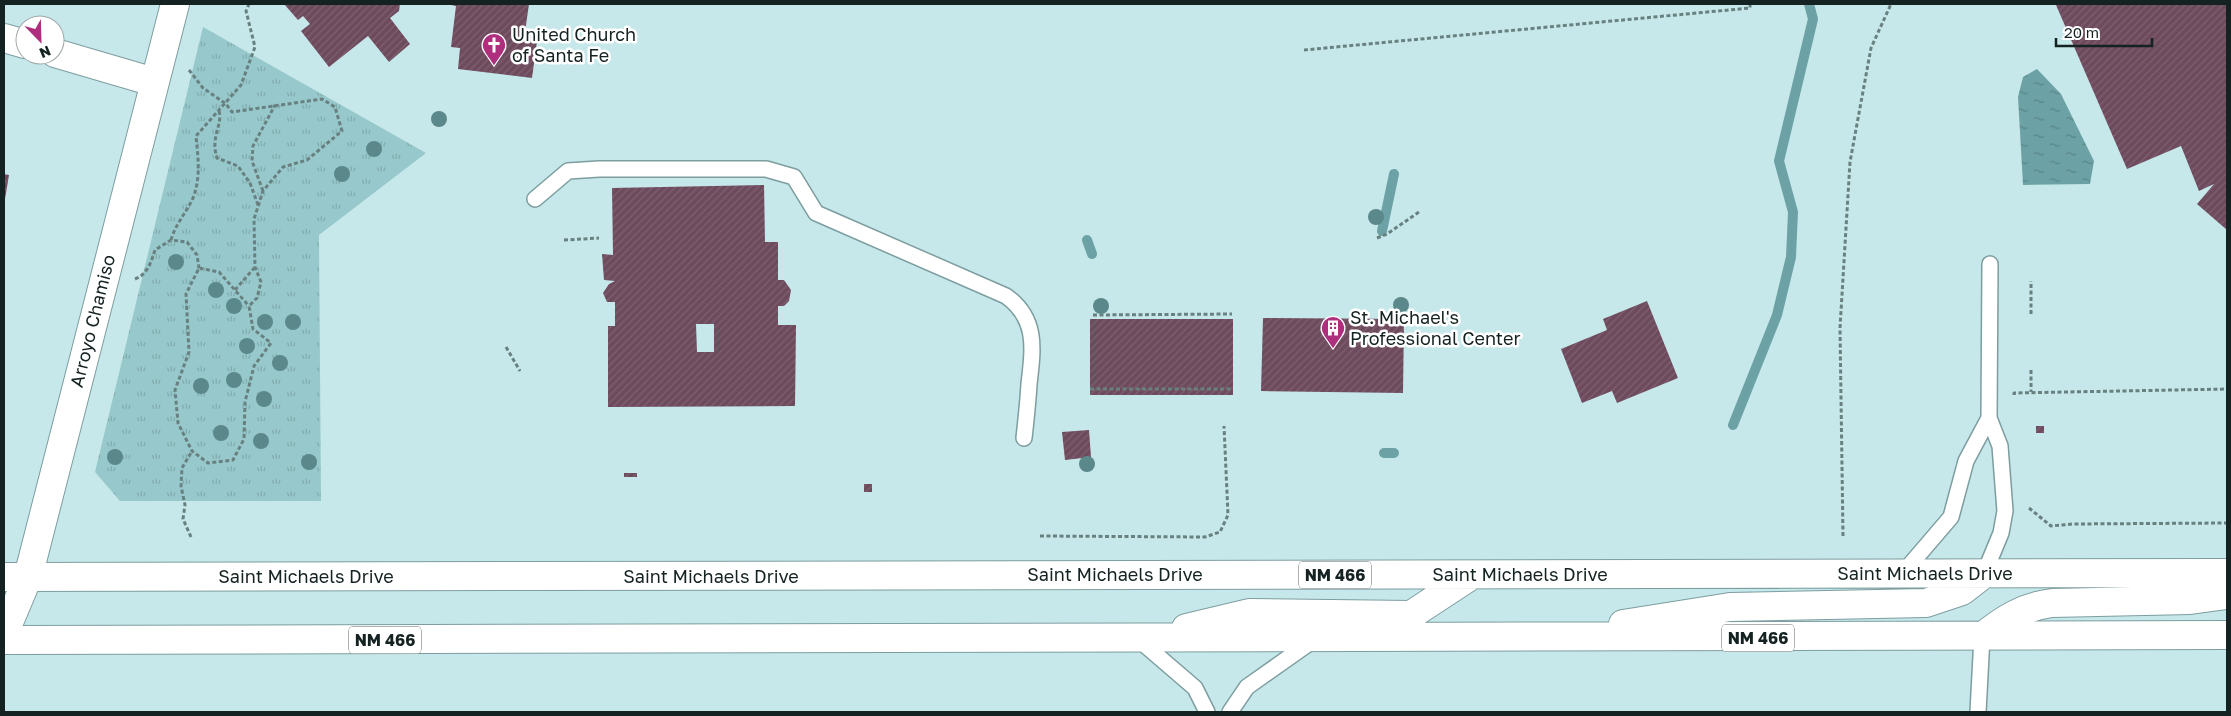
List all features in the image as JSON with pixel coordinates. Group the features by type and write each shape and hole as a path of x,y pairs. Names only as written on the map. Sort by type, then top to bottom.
{"main road":[{"name":"Arroyo Chamiso","path":"4,634 16,577 175,4"},
{"path":"65,56 154,82"},
{"name":"Saint Michaels Drive","path":"16,577 1472,576 2227,573"},
{"path":"1535,638 1730,608 1926,604 1962,591 1984,574"},
{"path":"1138,639 1249,613 1411,615 1472,576"},
{"path":"1982,637 2004,619 2036,605 2190,600 2227,595"},
{"name":"NM 466","path":"4,640 1138,639 2227,635"}],"lane":[{"path":"535,199 568,171 599,169 766,169 794,177 816,213 1006,296 1022,310 1028,322 1033,347 1024,438"},
{"path":"1984,574 2002,533 2004,511 2000,446 1989,418 1990,264"},
{"path":"1903,573 1952,516 1966,461 1989,418"},
{"path":"1978,712 1982,637"},
{"path":"1230,712 1247,687 1317,638"},
{"path":"1138,639 1195,688 1207,712"}],"path":[{"path":"171,240 174,230 193,197 199,173 196,136 241,85 255,47 246,11 249,4"},
{"path":"1304,50 1750,8 1750,4"},
{"path":"1843,536 1840,328 1850,162 1871,48 1890,4"},
{"path":"187,67 203,88 226,104 232,112 322,99 335,107 342,131 307,160 284,168 263,191 254,219 255,267 261,282 257,298 249,306"},
{"path":"263,191 252,161 253,146 275,105"},
{"path":"219,111 221,118 215,131 214,148 217,158 238,166 250,183 258,205"},
{"path":"1377,238 1387,234 1419,212"},
{"path":"564,240 599,238"},
{"path":"130,280 139,278 150,266 155,250 171,240 187,242 197,256 199,268 186,294 189,352 175,390 178,423 192,451 208,463 233,460 244,438 245,402 254,366 271,343 253,329 249,306 219,272 199,268"},
{"path":"235,290 255,267"},
{"path":"2031,281 2031,314"},
{"path":"1093,315 1232,314"},
{"path":"506,347 520,371"},
{"path":"2031,370 2031,392"},
{"path":"1090,389 1233,389"},
{"path":"2014,402 2014,392 2227,389"},
{"path":"1040,536 1205,537 1220,532 1228,515 1224,426"},
{"path":"191,538 183,519 185,505 181,486 182,468 192,451"},
{"path":"2022,502 2051,526 2073,524 2227,523"}],"green space":[{"path":"203,27 426,153 319,235 321,501 120,501 95,472"}],"water":[{"path":"2037,69 2061,94 2094,161 2090,184 2023,185 2018,97 2023,77"}],"building":[{"path":"284,4 400,4 399,11 390,18 410,44 389,62 368,36 329,67 301,31 310,24 303,16 298,20"},
{"path":"446,4 529,4 525,32 538,34 532,78 458,69 460,48 451,47 456,6"},
{"path":"2227,4 2227,230 2197,204 2214,184 2199,191 2181,146 2127,169 2056,5"},
{"path":"4,174 9,175 5,199 4,199"},
{"path":"764,185 765,242 778,242 778,280 784,280 791,290 789,301 784,306 778,306 778,325 796,325 795,406 608,407 608,326 615,326 615,302 607,302 603,293 609,284 615,281 604,280 602,254 613,255 612,188","holes":["696,324 714,324 714,352 697,352"]},
{"path":"1647,301 1678,378 1617,403 1612,391 1582,403 1561,349 1607,330 1603,319"},
{"name":"St. Michael's Professional Center","path":"1263,318 1404,319 1403,393 1261,391"},
{"path":"1090,319 1233,319 1233,395 1090,395"},
{"path":"2036,426 2044,426 2044,433 2036,433"},
{"path":"1089,430 1091,457 1065,460 1062,432"},
{"path":"624,473 637,473 637,477 624,477"},
{"path":"864,484 872,484 872,492 864,492"}],"waterway":[{"path":"1733,425 1777,315 1791,257 1793,212 1779,161 1813,19 1809,4"},
{"path":"1382,231 1394,174"},
{"path":"1087,240 1092,254"},
{"path":"1384,453 1394,453"}],"place":[{"name":"United Church of Santa Fe","path":"494,66"},
{"name":"St. Michael's Professional Center","path":"1333,349"}]}
